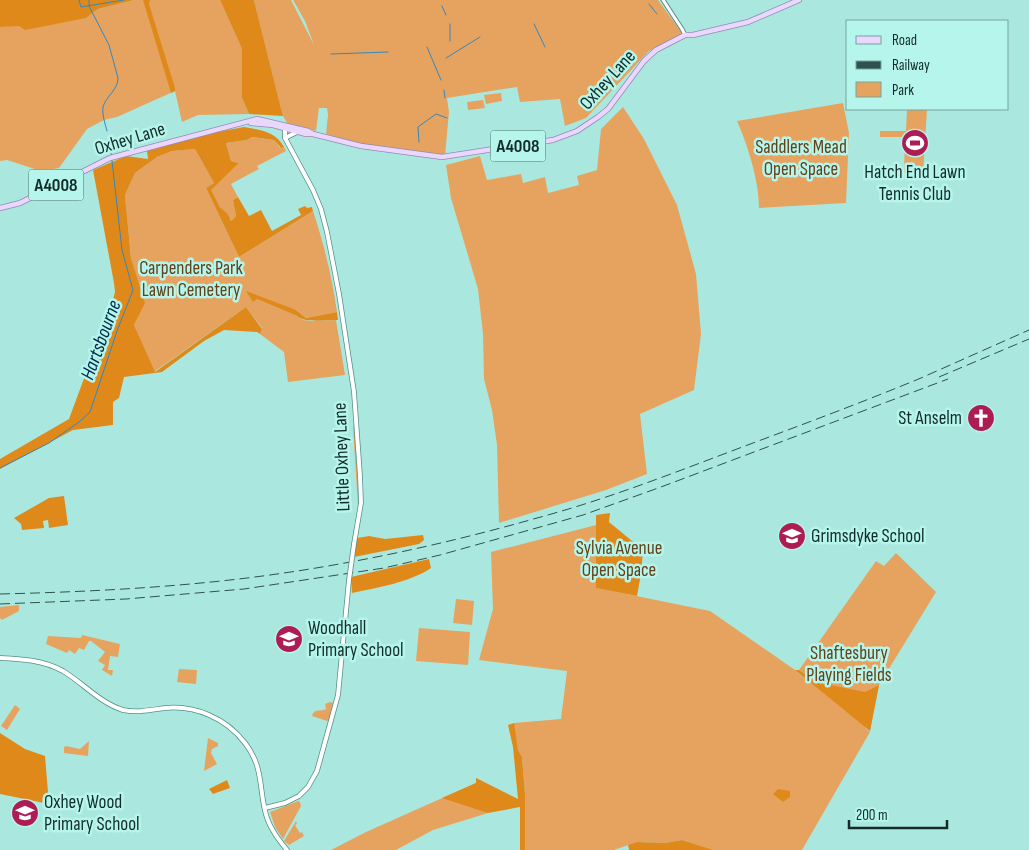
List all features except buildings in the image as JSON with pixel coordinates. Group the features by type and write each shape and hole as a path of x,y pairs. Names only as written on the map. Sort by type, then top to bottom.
{"main road":[{"name":"Oxhey Lane","path":"0,208 20,203 111,158 147,147 246,123 286,127 361,146 442,156 553,140 578,131 598,117 613,102 648,57 658,48 685,35 693,35 748,22 800,0"},
{"name":"Oxhey Lane","path":"286,127 297,132 313,134"},
{"path":"286,127 287,139"},
{"path":"287,139 297,132"},
{"name":"Little Oxhey Lane","path":"264,808 285,803 299,796 308,787 317,772 338,695 354,544 361,503 357,422 339,294 327,232 321,209 287,139"},
{"path":"0,658 27,659 50,665 68,674 107,703 123,710 137,712 165,708 185,708 206,713 218,719 240,736 254,756 260,775 264,808 273,831 287,850"}],"street":[{"path":"663,0 685,35"}],"green space":[{"path":"0,0 134,0 98,9 86,18 25,30 19,26 0,27"},
{"path":"134,0 220,0 242,49 242,98 249,114 198,115 182,122 175,91 117,117 104,120 87,129 59,168 41,171 7,160 0,161 0,27 86,18 98,9"},
{"path":"143,0 150,0 149,4 175,88 175,91 171,93"},
{"path":"220,0 254,0 283,116 249,114 242,98 242,49"},
{"path":"254,0 291,0 314,45 305,21 293,0 658,0 683,34 649,51 586,118 565,126 560,99 520,102 517,87 447,98 449,112 445,156 370,147 326,134 327,108 319,108 316,131 287,123 283,116"},
{"path":"501,93 502,101 486,104 484,95"},
{"path":"483,100 485,108 468,110 467,102"},
{"name":"Saddlers Mead Open Space","path":"843,103 849,133 846,203 759,208 759,198 752,164 737,121"},
{"path":"623,107 644,139 677,205 696,274 701,334 694,390 640,414 647,474 606,490 499,523 497,445 492,410 484,379 483,334 478,289 451,198 446,165 480,156 487,180 521,174 523,183 545,177 548,193 579,185 577,176 597,170 601,129"},
{"name":"Hatch End Lawn Tennis Club","path":"907,110 927,110 923,174 904,173 905,137 880,137 880,131 906,131"},
{"path":"244,127 272,134 284,147 281,148 274,140 252,137 247,140 226,143 231,161 239,163 211,190 220,207 228,214 231,221 236,216 233,200 238,197 249,216 261,210 272,231 301,215 298,209 305,206 307,208 312,207 313,211 239,257 206,188 214,183 195,149 172,151 157,157 135,173 125,195 131,258 145,303 134,325 155,372 246,307 262,329 260,334 257,332 224,330 204,341 162,372 124,377 119,398 113,402 113,425 73,430 0,469 0,459 69,419 113,300 115,292 114,283 93,170 126,156 148,159 147,151 206,134"},
{"path":"252,137 274,140 280,148 284,147 286,151 257,166 259,169 231,184 238,197 233,200 236,216 231,221 210,190 239,163 231,161 226,143 247,140"},
{"name":"Carpenders Park Lawn Cemetery","path":"195,149 214,183 206,188 239,257 313,211 333,286 337,312 306,318 296,310 257,299 304,320 336,320 345,375 288,382 284,352 260,334 262,328 246,307 154,372 134,325 144,303 131,258 125,195 135,173 157,157 172,151"},
{"path":"246,291 296,310 306,318 337,312 338,320 304,320 257,299 253,302"},
{"path":"353,426 355,427 358,506"},
{"path":"64,496 68,525 49,528 48,520 43,521 44,528 22,530 21,524 14,518 49,498"},
{"name":"Sylvia Avenue Open Space","path":"610,513 609,522 643,550 637,596 596,588 596,515"},
{"name":"Shaftesbury Playing Fields","path":"596,525 597,588 710,611 795,670 814,686 799,670 876,561 884,566 896,553 936,592 879,685 870,731 863,726 870,732 802,850 714,850 682,840 665,843 637,842 614,850 525,850 525,794 522,757 518,750 513,725 514,723 561,719 567,671 479,660 493,609 491,552"},
{"path":"423,535 424,540 419,544 354,557 357,538 369,536 385,539"},
{"path":"429,559 431,568 414,577 393,584 352,593 351,577"},
{"path":"456,599 474,601 472,625 453,623"},
{"path":"19,605 19,611 2,620 0,618 0,607"},
{"path":"419,628 470,632 468,665 416,661"},
{"path":"82,635 120,644 118,657 110,656 108,670 113,670 112,676 102,670 105,665 98,661 105,652 91,641 89,641 84,650 79,648 75,654 69,650 67,653 46,644 48,636 81,638"},
{"path":"179,669 197,670 196,684 177,682"},
{"path":"795,670 799,670 815,682 865,692 879,685 870,731"},
{"path":"333,703 329,720 312,716 316,711 326,709 325,704"},
{"path":"15,705 20,709 7,730 1,726"},
{"path":"514,723 518,750 522,757 525,794 525,850 520,850 520,807 488,813 442,798 476,783 476,778 518,799 513,747 508,725"},
{"path":"0,733 25,749 45,756 49,804 0,794"},
{"path":"208,738 218,743 218,746 212,749 211,753 217,764 204,771"},
{"path":"89,741 88,756 64,753 64,747 66,746 80,749"},
{"path":"476,778 497,789 488,813 433,830 396,850 331,850 366,832 476,783"},
{"path":"227,780 230,788 213,794 209,789"},
{"path":"778,789 790,791 790,797 783,802 773,794"},
{"path":"298,801 301,806 283,839 275,827 270,812"},
{"path":"296,821 297,824 295,825 304,836 289,845 284,841"},
{"path":"682,840 714,850 629,850 628,845 637,842 665,843"}],"waterway":[{"path":"79,0 81,7 124,0"},
{"name":"Hartsbourne","path":"89,0 89,6 109,45 118,78 116,86 103,107 107,131"},
{"path":"649,4 657,14"},
{"path":"442,6 446,15"},
{"path":"450,24 450,41"},
{"path":"534,24 545,47"},
{"path":"446,58 480,37"},
{"path":"427,47 441,80"},
{"path":"331,54 388,52"},
{"path":"444,90 445,98"},
{"path":"419,142 418,127 436,114 447,118"},
{"name":"Hartsbourne","path":"0,468 49,443 90,412 133,290 122,250 110,143"}],"railway":[{"path":"0,594 124,589 247,578 393,554 501,528 563,511 668,475 899,387 1029,330"},
{"path":"939,377 1029,339"},
{"path":"0,604 126,599 244,589 384,568 440,555 583,515 948,379"}],"place":[{"name":"Hatch End Lawn Tennis Club","path":"915,143"},
{"name":"St Anselm","path":"981,418"},
{"name":"Grimsdyke School","path":"792,536"},
{"name":"Woodhall Primary School","path":"289,639"},
{"name":"Oxhey Wood Primary School","path":"25,813"}]}
